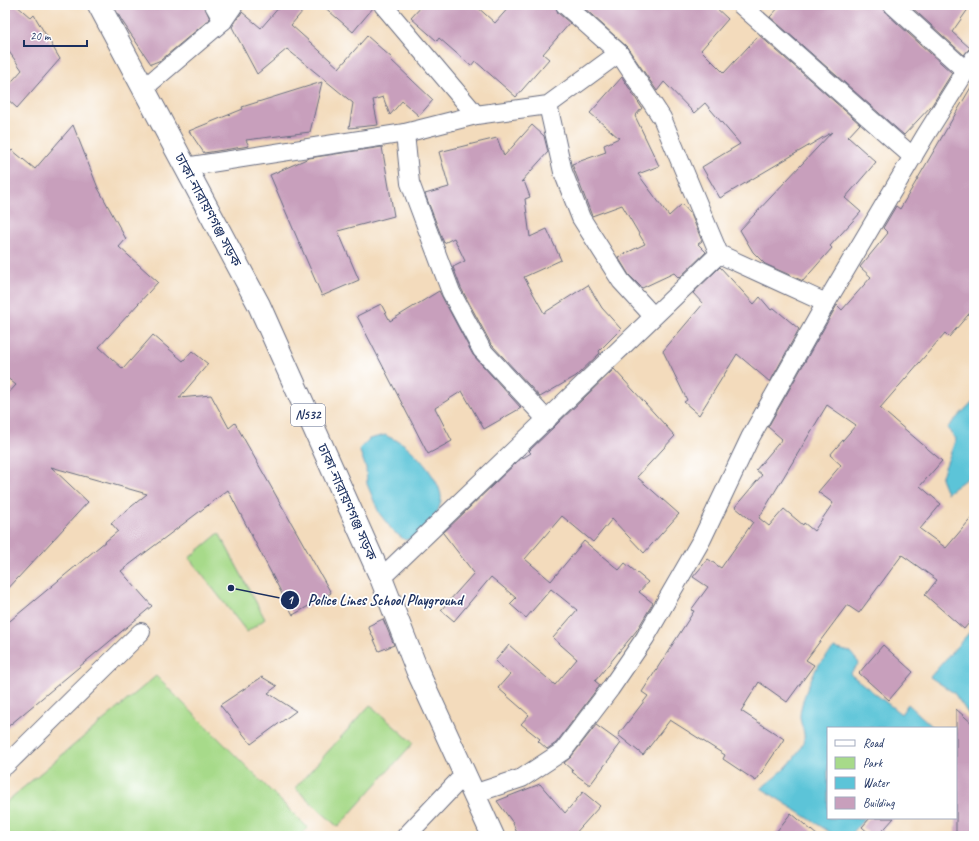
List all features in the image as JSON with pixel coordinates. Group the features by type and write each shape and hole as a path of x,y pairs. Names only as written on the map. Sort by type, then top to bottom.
{"highway":[{"name":"ঢাকা-নারায়ণগঞ্জ সড়ক","path":"99,5 259,305 381,578 417,670 493,836"}],"street":[{"path":"214,5 223,21"},
{"path":"143,89 223,21 234,5"},
{"path":"383,5 476,115"},
{"path":"565,5 619,53 662,118 719,254 826,303"},
{"path":"741,5 913,157"},
{"path":"406,836 469,785 522,778 563,751 610,689 645,638 702,539 750,438 826,303 969,64 893,5"},
{"path":"185,167 405,133 476,115 548,105 619,53"},
{"path":"548,105 563,172 581,218 621,281 653,316"},
{"path":"405,133 410,183 451,292 482,350 547,420"},
{"path":"381,578 719,254"},
{"path":"5,766 141,632"}],"green space":[{"path":"219,533 265,619 247,632 189,558"},
{"path":"156,676 308,828 299,836 5,836 5,803"},
{"path":"370,705 413,743 338,827 295,788"}],"water":[{"path":"974,400 974,479 970,476 947,493 941,478 956,439 947,428"},
{"path":"385,435 402,443 414,453 434,478 441,494 441,501 438,511 422,536 405,540 393,531 379,513 367,484 366,468 359,449 369,439"},
{"path":"974,627 974,722 954,693 930,677"},
{"path":"834,648 850,652 859,663 850,674 901,714 908,704 933,727 827,727 827,819 864,819 850,836 836,836 761,788 785,768 800,750 804,739 804,733 800,711 808,686 816,669"}],"building":[{"path":"5,5 16,5 31,18 34,15 60,59 17,108 5,97 5,89 22,70 5,46"},
{"path":"113,5 204,5 210,19 161,60 151,64"},
{"path":"281,5 308,5 291,25 339,68 367,36 392,58 391,60 433,100 419,116 402,101 390,115 383,97 373,100 378,125 349,128 353,103 287,49 257,74 232,27 242,12 261,28"},
{"path":"322,5 373,5 373,8 353,32"},
{"path":"423,5 475,5 495,23 511,5 555,5 558,13 570,23 543,54 549,59 516,97 475,61 471,66 439,38 437,41 411,18"},
{"path":"581,5 713,5 728,19 701,50 724,73 759,35 860,124 848,137 876,162 845,198 861,212 830,246 832,248 803,281 765,264 753,252 740,230 832,132 720,198 702,167 740,144 705,103 694,113 664,82 657,91 627,47"},
{"path":"781,5 883,5 886,13 952,73 932,105 904,135 770,17"},
{"path":"909,5 971,5 952,32 970,48 964,55"},
{"path":"622,77 642,108 635,116 659,166 638,174 669,216 682,204 691,214 702,241 698,244 706,252 679,278 674,273 642,288 629,275 618,257 645,244 622,205 592,216 572,164 606,152 604,145 619,138 590,113"},
{"path":"322,82 310,132 246,140 249,146 204,153 189,131 243,109 242,107"},
{"path":"974,82 974,308 949,337 945,333 880,408 942,461 920,486 941,504 920,529 946,548 974,515 974,617 964,629 925,595 937,580 902,555 859,613 847,605 806,660 814,665 787,702 759,682 741,711 784,739 756,781 723,759 725,755 670,720 643,755 618,735 648,696 642,692 694,611 691,610 708,587 693,577 708,559 721,568 753,522 735,507 762,475 756,470 782,439 768,427 837,305 842,310 871,277 860,267 888,233 883,228 896,206 900,209","holes":["827,405 856,425 830,455 841,465 818,492 833,503 814,531 804,523 803,525 784,509 769,526 759,518"]},
{"path":"73,125 98,188 126,239 119,247 158,282 99,347 123,369 153,335 183,361 192,351 208,364 179,398 211,395 229,428 235,423 331,593 293,615 228,490 121,571 152,606 5,729 5,625 118,531 111,523 147,494 51,467 88,502 5,592 5,397 16,385 5,376 5,158 12,150 35,169"},
{"path":"532,125 544,136 548,152 521,182 524,181 530,197 525,199 530,237 547,229 561,260 524,277 544,313 588,285 602,308 621,329 599,351 600,353 576,376 540,397 491,344 461,288 453,267 465,261 454,238 444,243 425,194 449,187 439,152 497,138 504,156"},
{"path":"382,147 394,216 338,231 359,280 322,296 270,175 309,158"},
{"path":"720,267 754,304 760,297 771,310 774,308 799,329 770,382 737,354 699,415 684,402 687,400 663,351 703,304 693,293"},
{"path":"439,291 473,355 521,408 484,429 462,391 435,408 452,441 428,454 357,316 381,304 390,321"},
{"path":"614,369 675,436 637,477 679,514 644,553 612,519 593,542 562,516 525,559 551,581 584,541 619,570 625,563 648,582 639,592 653,603 637,630 595,681 600,685 556,743 547,749 538,741 540,739 521,724 529,715 498,688 510,674 495,661 509,645 555,685 577,659 553,638 577,610 551,589 526,618 510,604 516,598 491,577 454,621 441,610 474,573 443,533 518,461 531,453 529,451"},
{"path":"383,619 394,645 379,651 368,626"},
{"path":"883,645 913,672 889,700 859,673"},
{"path":"262,677 277,686 268,693 296,711 251,744 220,705"},
{"path":"956,709 974,725 974,836 956,836"},
{"path":"596,725 621,743 590,785 572,772 573,771 564,763 571,757"},
{"path":"540,784 565,813 583,792 600,806 573,836 518,836 513,823 497,801"},
{"path":"791,813 818,836 773,836"},
{"path":"869,819 893,819 878,836 872,836 862,827"}],"place":[{"name":"Police Lines School Playground","path":"231,588"}]}
